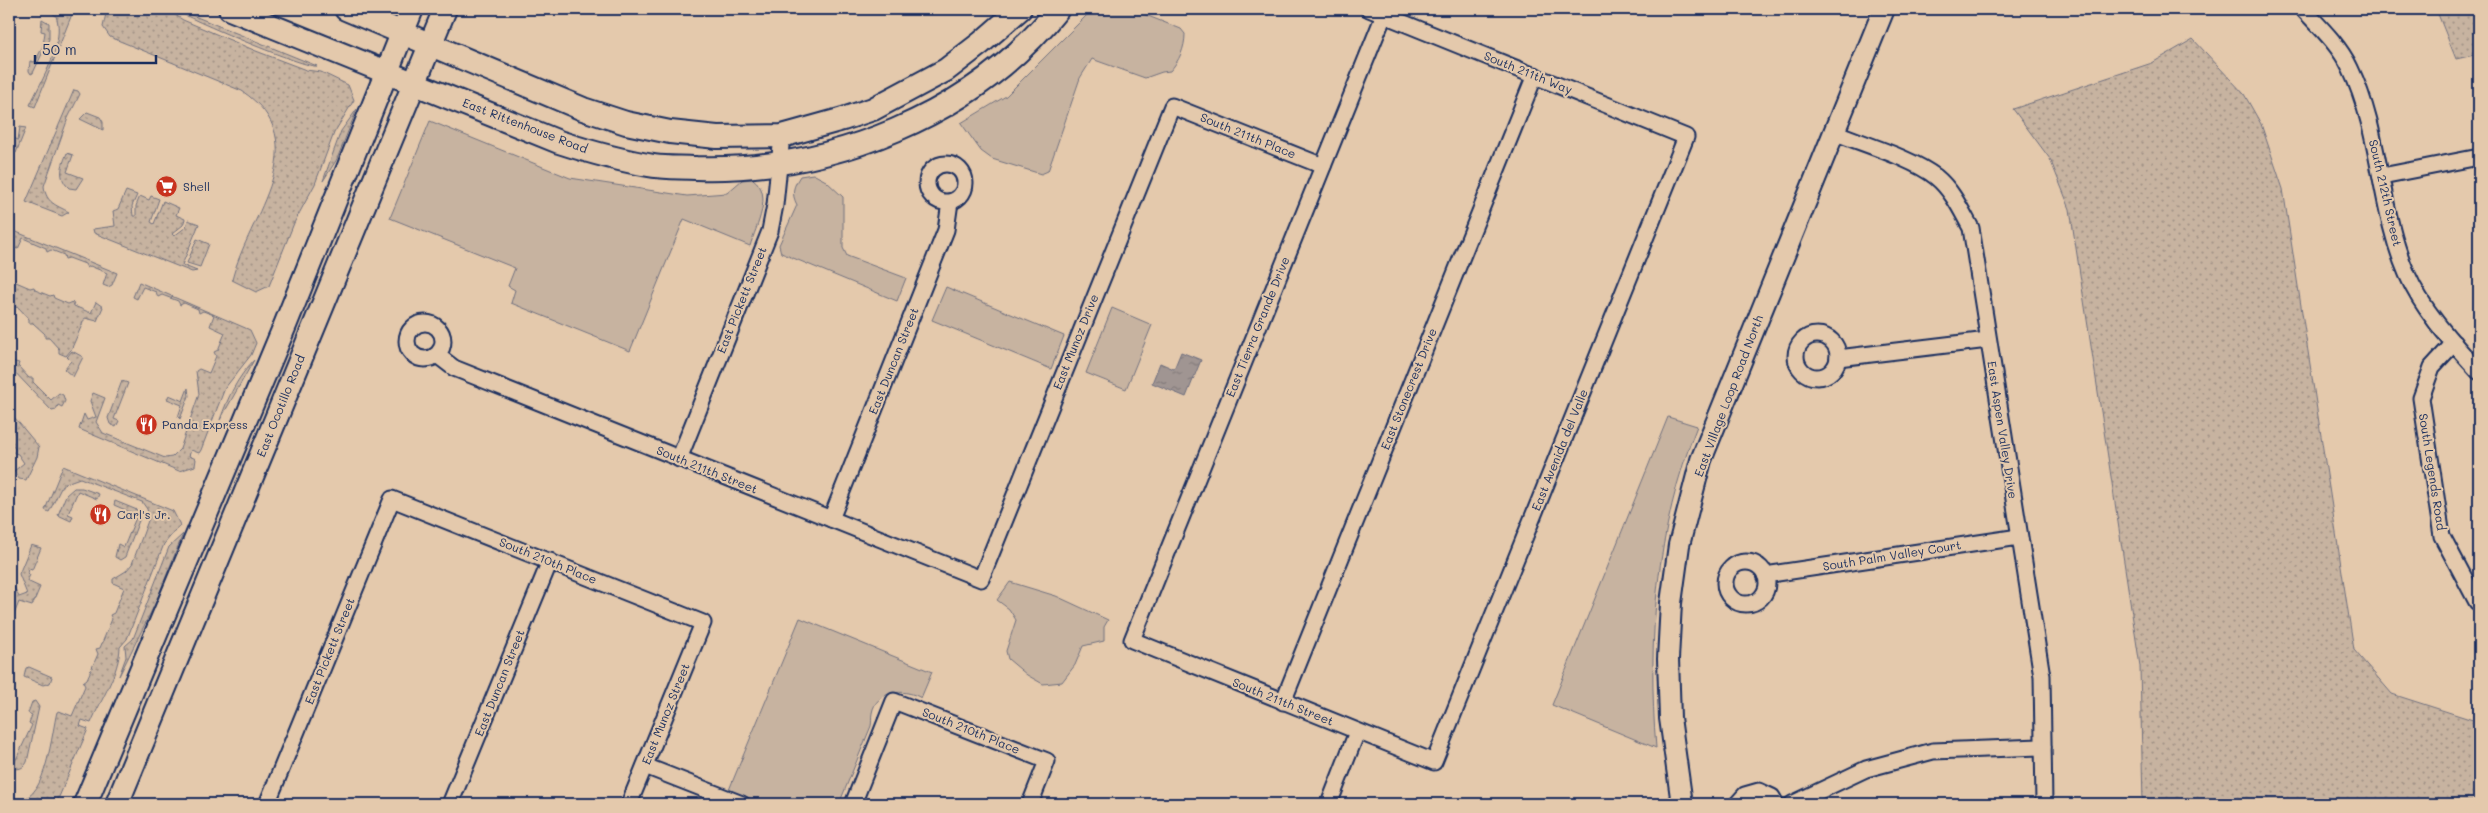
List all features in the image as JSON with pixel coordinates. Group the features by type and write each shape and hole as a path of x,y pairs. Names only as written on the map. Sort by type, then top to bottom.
{"main road":[{"name":"East Rittenhouse Road","path":"230,9 559,142 606,156 656,166 717,168 780,164 844,150 891,132 940,107 990,75 1036,33 1058,9"},
{"path":"346,9 584,109 626,123 670,132 717,137 782,136 844,119 893,99 946,70 1020,9"},
{"path":"86,804 388,72 412,9"},
{"name":"East Ocotillo Road","path":"117,804 445,9"},
{"path":"210,505 216,542 223,547"}],"street":[{"name":"South 211th Way","path":"1370,9 1686,137"},
{"name":"East Village Loop Road North","path":"1682,804 1670,718 1668,659 1671,603 1679,545 1701,460 1884,9"},
{"name":"South 212th Street","path":"2303,9 2327,34 2350,68 2382,176 2392,234 2407,275 2428,312 2479,372"},
{"name":"East Tierra Grande Drive","path":"1132,640 1384,15"},
{"name":"East Stonecrest Drive","path":"1283,702 1535,75"},
{"name":"South 211th Place","path":"1172,106 1323,166"},
{"name":"East Munoz Drive","path":"981,579 1172,106"},
{"name":"East Aspen Valley Drive","path":"1834,132 1920,166 1936,178 1949,192 1971,228 2042,676 2044,804"},
{"name":"East Pickett Street","path":"678,458 770,232 782,136"},
{"name":"East Avenida del Valle","path":"1434,762 1686,137"},
{"path":"2382,176 2479,157"},
{"name":"East Duncan Street","path":"831,519 946,230 950,202"},
{"path":"1838,358 1988,340"},
{"name":"South Legends Road","path":"2454,343 2432,367 2421,398 2442,536 2478,601"},
{"name":"South 211th Street","path":"437,355 454,368 981,579"},
{"name":"East Pickett Street","path":"267,804 392,499"},
{"name":"South 210th Place","path":"392,499 703,623"},
{"name":"South Palm Valley Court","path":"1765,575 2019,537"},
{"name":"East Duncan Street","path":"450,804 550,562"},
{"name":"East Munoz Street","path":"629,804 703,623"},
{"name":"South 211th Street","path":"1132,640 1434,762"},
{"name":"South 210th Place","path":"853,804 894,701 1047,761 1030,804"},
{"path":"1329,804 1357,732"},
{"path":"1792,804 1866,769 1934,751 2042,747"},
{"path":"645,766 742,804"},
{"path":"1737,804 1744,795 1759,791 1772,797 1776,804"}],"shaded area":[{"path":"47,9 74,9 35,107 30,105 46,73 58,38 56,16"},
{"path":"107,9 166,9 183,20 256,51 306,70 321,72 348,85 354,100 334,133 315,184 294,223 269,286 256,292 232,280 240,255 272,181 277,157 275,133 264,111 242,91 110,37 103,27"},
{"path":"174,9 317,66 292,60 201,23"},
{"path":"1093,9 1139,9 1143,14 1181,29 1185,34 1185,39 1183,49 1176,63 1170,71 1145,78 1092,59 1080,78 1048,171 1041,174 992,159 981,151 961,123 1006,96"},
{"path":"2436,9 2479,9 2479,54 2456,59"},
{"path":"42,19 49,23 49,39 31,74 29,71 30,61 35,62 43,46 45,32 41,31"},
{"path":"2193,39 2244,94 2261,124 2283,189 2354,650 2392,694 2479,722 2479,804 2143,804 2140,666 2070,209 2050,159 2013,109 2152,63"},
{"path":"74,90 80,94 68,118 44,186 49,200 69,212 62,216 26,202"},
{"path":"357,109 337,159 323,181 341,131"},
{"path":"87,112 100,117 103,122 103,130 80,119"},
{"path":"430,121 570,178 687,196 727,193 742,180 753,179 759,185 762,193 762,211 750,246 684,219 630,351 511,303 515,290 508,286 515,268 390,218"},
{"path":"20,127 26,128 16,153 9,152 9,136 18,140"},
{"path":"67,153 73,155 67,172 83,178 76,189 69,188 63,180 62,166"},
{"path":"813,174 826,181 843,197 843,248 847,256 906,278 897,301 781,253 779,245 797,205 793,193 796,183 800,176"},
{"path":"126,191 137,195 132,206 133,216 136,216 136,206 140,196 149,200 151,196 159,199 151,222 154,224 163,201 179,208 176,215 185,219 183,225 172,234 174,236 186,227 188,220 199,224 182,265 197,271 192,272 94,233 93,229 115,226 113,211 118,209"},
{"path":"14,231 117,273 112,285 108,287 103,285 107,273 90,266 87,268 85,264 69,258 65,259 64,255 51,250 47,252 46,248 23,238 18,249 10,247 9,243"},
{"path":"197,239 209,244 200,267 187,263"},
{"path":"9,279 30,288 34,287 35,290 50,296 53,295 54,298 68,304 73,302 74,306 91,313 96,302 103,307 97,321 85,318 71,350 66,356 59,353 59,349 49,338 45,338 45,334 33,323 29,323 29,319 19,308 15,307 15,304 9,297"},
{"path":"139,282 250,330 256,343 251,355 225,388 201,450 199,453 191,450 189,456 196,459 195,466 179,471 79,429 84,414 87,420 96,417 90,401 93,393 105,398 96,422 103,433 165,458 172,457 180,449 199,394 196,371 199,369 209,373 216,356 214,352 218,350 225,333 210,326 214,315 203,311 199,313 198,309 184,303 180,305 178,301 162,295 158,297 156,292 143,287 137,299 133,297"},
{"path":"946,287 1064,336 1051,369 932,320"},
{"path":"1112,308 1152,325 1126,389 1086,373"},
{"path":"72,351 83,357 73,377 64,369 71,361 67,357"},
{"path":"9,356 19,363 18,366 29,378 33,378 33,382 51,400 59,393 63,395 65,401 62,407 58,405 56,410 52,411 9,366"},
{"path":"254,360 220,420 234,388"},
{"path":"122,381 128,383 114,419 119,421 116,427 110,424 108,418"},
{"path":"188,388 189,396 180,419 178,417 182,405 167,399 169,395 183,401"},
{"path":"9,411 39,447 37,457 26,480 19,479 14,471 24,463 18,454 14,453 15,449 9,439"},
{"path":"1668,417 1697,426 1672,504 1658,585 1653,666 1656,748 1552,705"},
{"path":"63,466 173,511 180,525 164,544 127,639 120,647 113,677 91,723 82,720 80,726 88,729 56,804 9,804 9,795 20,799 29,796 42,777 57,712 72,716 85,686 83,682 87,679 98,654 96,649 100,648 112,619 110,615 114,613 124,588 113,583 113,579 126,571 132,564 149,518 147,509 142,502 80,478 63,484 49,512 45,510"},
{"path":"74,488 82,488 99,494 97,499 78,491 68,514 73,516 71,521 58,515 66,495"},
{"path":"9,500 16,512 9,528"},
{"path":"115,501 137,510 140,518 125,557 120,560 115,557 118,544 124,547 137,515 114,505"},
{"path":"183,534 155,604 119,676 126,657 125,646 133,639 169,547"},
{"path":"31,545 41,548 32,570 29,569 28,573 30,575 27,581 40,587 32,606 19,602 9,627 9,601 14,587 19,597 27,594 19,574"},
{"path":"1010,582 1056,596 1108,620 1104,627 1104,641 1083,646 1075,665 1062,682 1043,684 1027,675 1008,659 1006,651 1016,620 1009,609 997,600"},
{"path":"800,618 932,672 921,698 907,693 892,693 879,700 875,705 871,726 839,804 765,804 729,790"},
{"path":"29,667 52,677 50,683 43,685 24,677 26,668"},
{"path":"35,701 39,707 27,762 21,768 12,768 32,725 29,723 32,715 28,713 32,702"}],"water":[{"path":"1181,352 1201,360 1186,397 1152,383 1160,363 1174,369"}],"place":[{"name":"Shell","path":"167,187"},
{"name":"Panda Express","path":"146,425"},
{"name":"Carl's Jr.","path":"101,515"}]}
